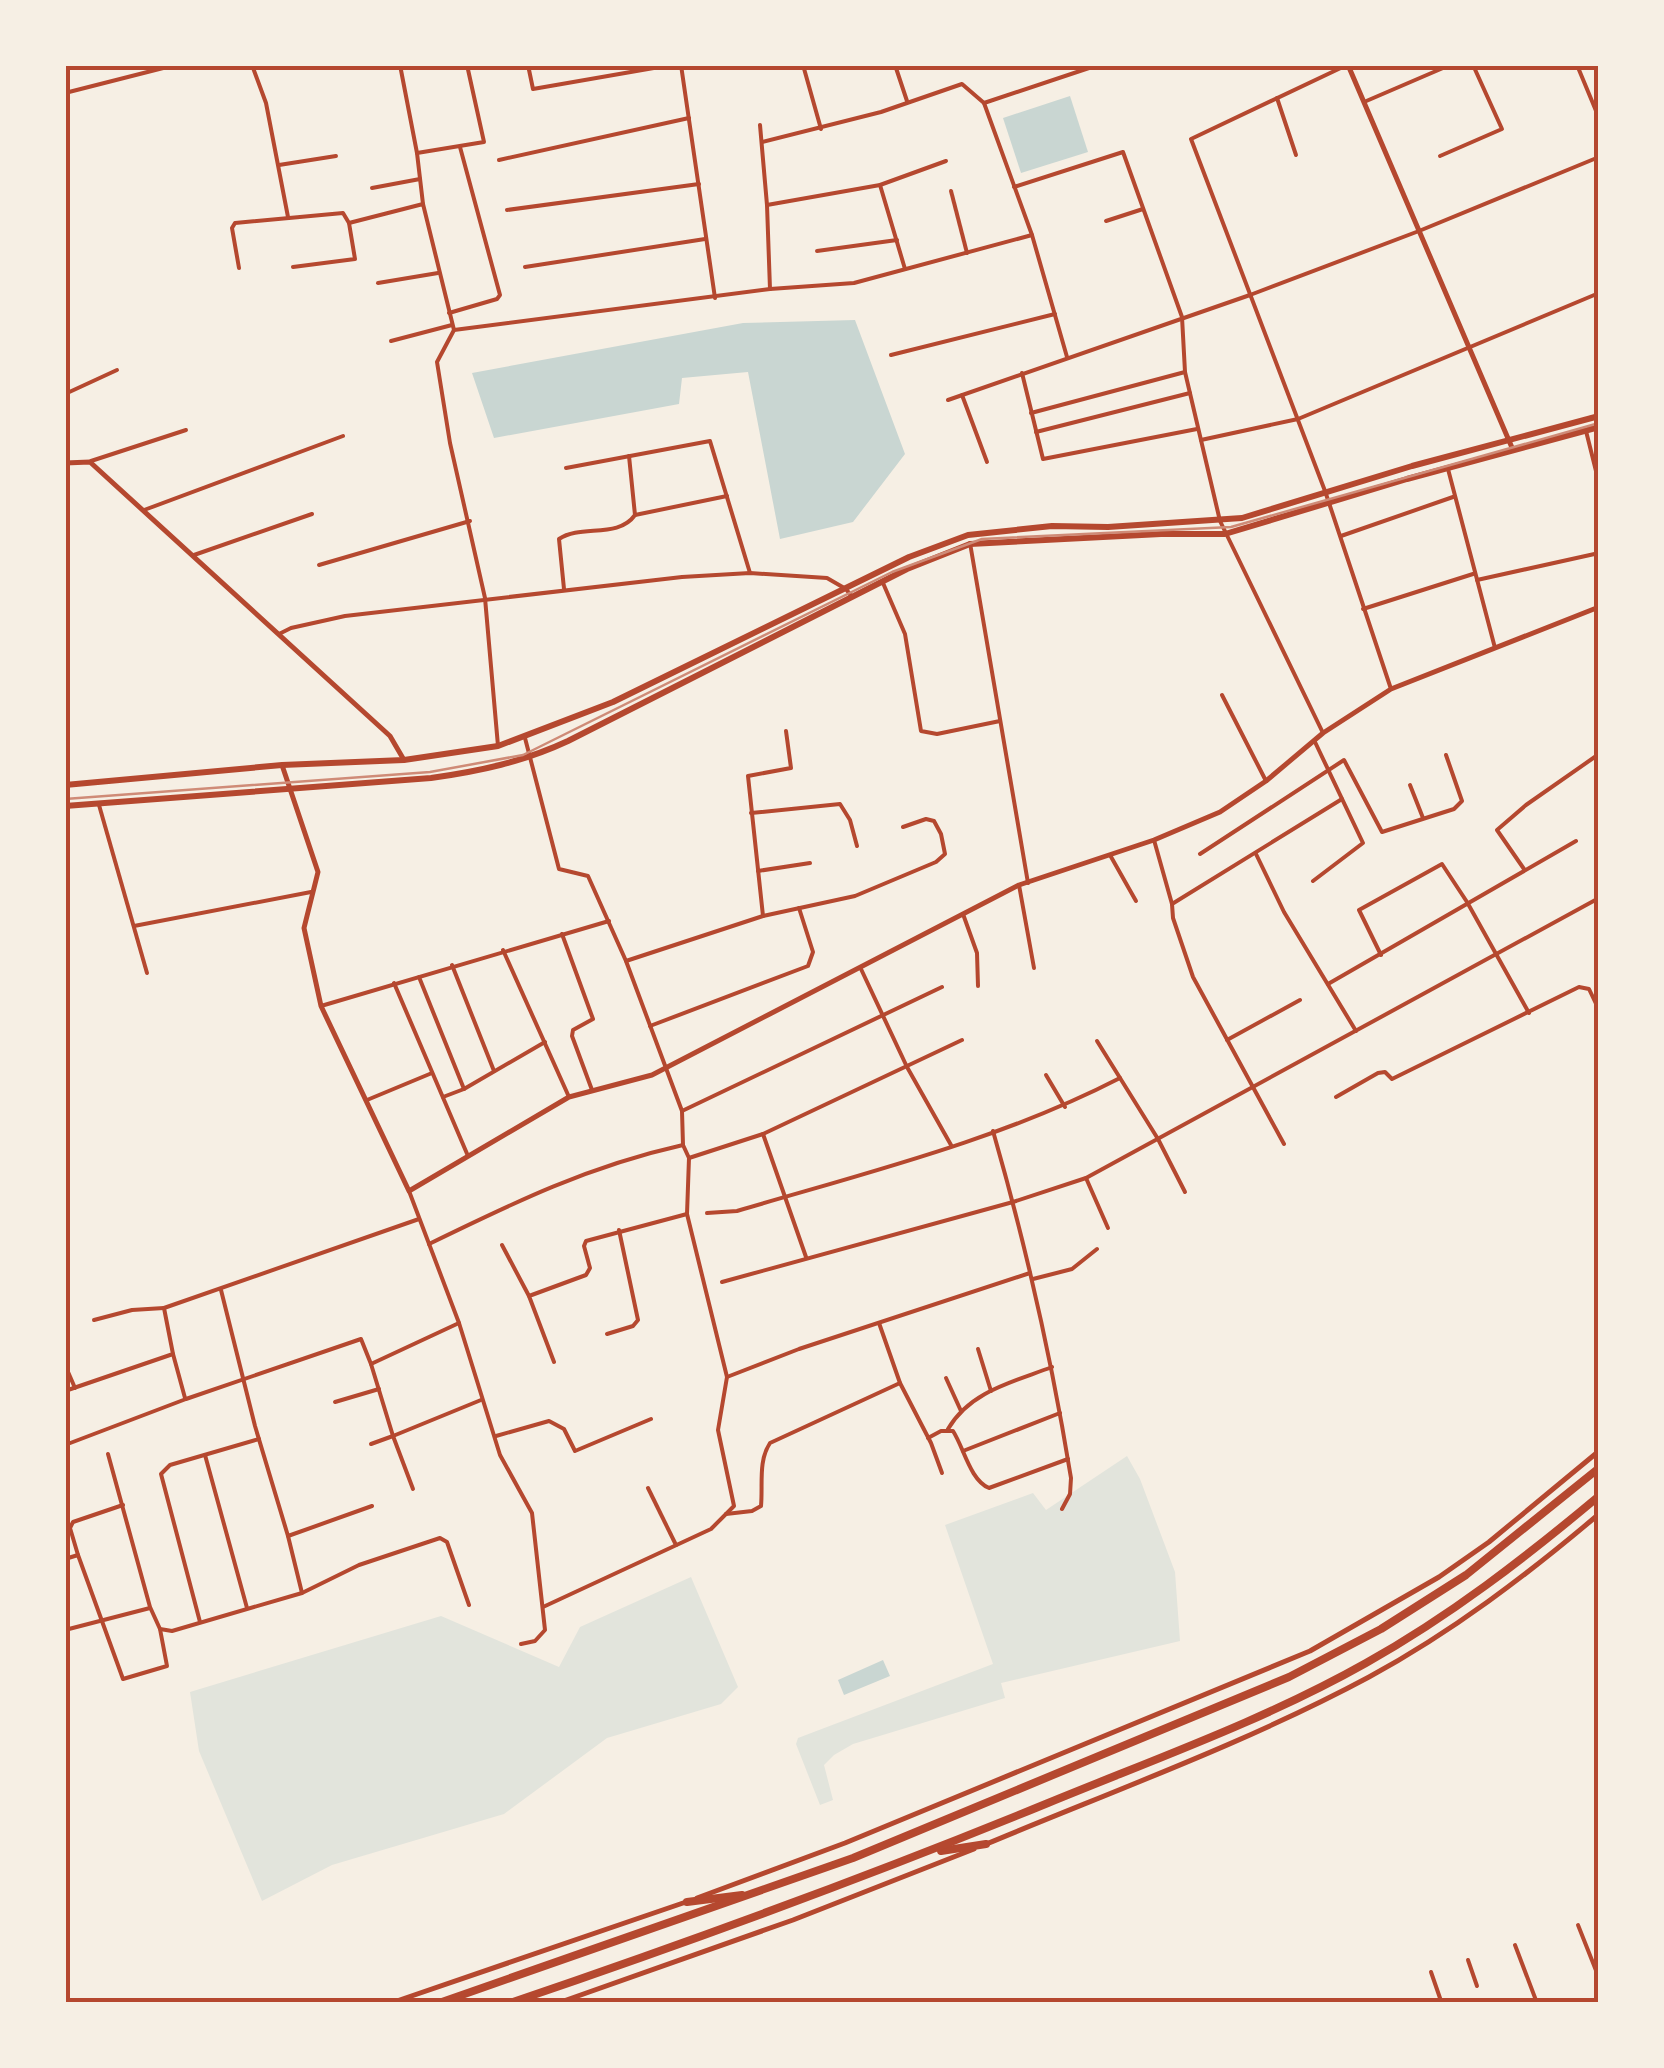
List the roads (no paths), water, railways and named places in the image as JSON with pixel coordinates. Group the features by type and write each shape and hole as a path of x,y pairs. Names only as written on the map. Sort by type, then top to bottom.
{"highway":[{"path":"440,2003 868,1852 1254,1692 1380,1629 1478,1566 1599,1468"},
{"path":"510,2003 725,1930 900,1864 1206,1738 1334,1680 1461,1604 1599,1496"},
{"path":"900,1864 960,1846 986,1844"},
{"path":"687,1902 768,1890"}],"main road":[{"path":"65,784 282,765 404,760 498,746 614,702 909,557 969,540 1052,526 1242,518 1599,416"},
{"path":"65,806 431,778 492,769 530,758 969,540 1225,534 1599,428"}],"street":[{"path":"65,93 175,65"},
{"path":"252,65 266,103 288,217"},
{"path":"400,65 423,204 453,328 437,362 450,443 486,598 498,746"},
{"path":"417,153 484,142 467,65"},
{"path":"528,65 533,89 671,65"},
{"path":"681,65 715,298"},
{"path":"802,65 820,129"},
{"path":"894,65 907,101"},
{"path":"984,102 1098,65"},
{"path":"1391,689 1326,492 1191,139 1347,65 1513,450"},
{"path":"1364,102 1450,65"},
{"path":"1440,156 1502,129 1472,65"},
{"path":"1578,65 1599,118"},
{"path":"762,142 881,112 962,84 984,102 1032,236 1067,357"},
{"path":"1278,98 1296,155"},
{"path":"499,160 689,118"},
{"path":"760,125 770,288"},
{"path":"449,313 497,300 500,295 460,147"},
{"path":"1014,187 1123,152 1182,317 1186,372 1220,521 1324,733"},
{"path":"278,165 336,156"},
{"path":"948,400 1250,295 1599,157"},
{"path":"767,205 880,184 946,160"},
{"path":"372,188 420,179"},
{"path":"507,210 700,184"},
{"path":"880,184 905,269"},
{"path":"951,192 967,253"},
{"path":"349,223 423,204"},
{"path":"1106,221 1143,209"},
{"path":"238,268 232,225 342,213 349,223 355,259 293,267"},
{"path":"390,341 453,328 715,298 770,288 854,283 1032,236"},
{"path":"525,267 705,239"},
{"path":"817,251 897,240"},
{"path":"378,283 438,272"},
{"path":"1201,440 1298,419 1599,293"},
{"path":"891,355 1055,314"},
{"path":"65,394 117,370"},
{"path":"1032,413 1186,372"},
{"path":"1022,373 1043,458 1198,429"},
{"path":"1036,432 1190,393"},
{"path":"962,395 988,462"},
{"path":"65,464 90,462 186,430"},
{"path":"1586,431 1599,483"},
{"path":"144,510 343,436"},
{"path":"566,468 710,440 750,573"},
{"path":"564,589 559,539 570,533 616,528 635,515 629,456"},
{"path":"90,462 390,736 404,760"},
{"path":"1448,469 1495,648"},
{"path":"635,515 727,496"},
{"path":"1342,536 1453,497"},
{"path":"193,556 312,514"},
{"path":"319,565 470,522"},
{"path":"969,540 1028,883"},
{"path":"1363,609 1475,577 1599,553"},
{"path":"279,634 345,616 682,576 750,573 828,578 846,588 853,598"},
{"path":"882,582 905,634 922,731 937,734 1000,721"},
{"path":"408,1191 569,1096 652,1074 1019,885 1154,840 1220,812 1266,782 1324,733 1391,689 1599,608"},
{"path":"1222,695 1266,782"},
{"path":"763,916 748,776 792,768 786,731"},
{"path":"525,738 559,869 588,876 610,921 682,1111 683,1145 689,1158 687,1214 727,1377 718,1430 734,1506 711,1528 543,1607"},
{"path":"1313,880 1364,844 1315,742"},
{"path":"1525,870 1497,830 1526,804 1599,754"},
{"path":"1200,854 1346,761 1378,830 1386,832 1423,820 1461,803 1446,755"},
{"path":"282,765 318,872 304,928 321,1006 408,1191 459,1323 506,1469 532,1512 543,1607 542,1636 521,1644"},
{"path":"1410,786 1423,820"},
{"path":"1172,904 1342,799"},
{"path":"752,813 840,804 858,846"},
{"path":"99,805 147,972"},
{"path":"626,961 763,916 855,896 936,862 945,854 934,821 903,828"},
{"path":"1154,840 1173,918 1193,977 1284,1144"},
{"path":"1328,984 1576,840"},
{"path":"1256,854 1284,912 1356,1031"},
{"path":"1110,855 1136,901"},
{"path":"758,871 810,863"},
{"path":"1381,955 1359,910 1442,864 1529,1013"},
{"path":"1019,885 1034,968"},
{"path":"134,926 312,892"},
{"path":"722,1282 1014,1202 1086,1178 1599,898"},
{"path":"649,1027 808,966 814,952 799,908"},
{"path":"964,914 977,953 978,986"},
{"path":"321,1006 610,921"},
{"path":"562,934 593,1018 573,1030 572,1036 592,1090"},
{"path":"503,950 569,1096"},
{"path":"452,966 494,1071"},
{"path":"860,969 951,1145"},
{"path":"418,976 464,1089"},
{"path":"394,983 468,1156"},
{"path":"1336,1097 1378,1073 1385,1072 1392,1080 1584,986 1599,1010"},
{"path":"682,1111 882,1012 942,987"},
{"path":"1227,1040 1300,1000"},
{"path":"689,1158 763,1134 962,1040"},
{"path":"1097,1041 1158,1139 1184,1192"},
{"path":"441,1097 464,1089 545,1042"},
{"path":"367,1100 432,1074"},
{"path":"1046,1074 1065,1106"},
{"path":"707,1213 737,1211 951,1145 1065,1106 1120,1078"},
{"path":"993,1131 1014,1202 1052,1367 1068,1459 1070,1494 1062,1509"},
{"path":"763,1134 806,1258"},
{"path":"429,1244 555,1183 628,1157 683,1145"},
{"path":"1086,1178 1108,1228"},
{"path":"528,1296 586,1275 590,1268 584,1243 619,1230 687,1214"},
{"path":"94,1320 132,1310 164,1308 419,1219"},
{"path":"608,1334 633,1326 638,1320 619,1230"},
{"path":"502,1245 528,1296 554,1362"},
{"path":"727,1377 879,1322 1032,1276 1072,1269 1098,1249"},
{"path":"221,1290 302,1592"},
{"path":"164,1308 186,1399"},
{"path":"879,1322 900,1383 942,1474"},
{"path":"371,1364 459,1323"},
{"path":"65,1445 361,1339 413,1489"},
{"path":"978,1350 991,1390"},
{"path":"65,1391 173,1354"},
{"path":"65,1365 75,1388"},
{"path":"928,1438 948,1429 972,1400 1052,1367"},
{"path":"946,1378 961,1411"},
{"path":"726,1514 761,1506 761,1475 765,1449 770,1443 900,1383"},
{"path":"334,1402 378,1389"},
{"path":"370,1444 483,1399"},
{"path":"963,1451 1060,1413"},
{"path":"494,1436 549,1421 564,1429 575,1450 652,1419"},
{"path":"948,1429 956,1435 983,1487 1068,1459"},
{"path":"200,1622 161,1474 170,1465 259,1438"},
{"path":"391,2003 846,1843 1310,1651 1439,1577 1599,1451"},
{"path":"108,1454 123,1505 150,1608 160,1629 167,1666 123,1680 71,1532 73,1522 123,1505"},
{"path":"204,1454 246,1608"},
{"path":"648,1488 676,1545"},
{"path":"288,1536 372,1506"},
{"path":"558,2003 794,1920 1255,1732 1372,1675 1480,1607 1599,1514"},
{"path":"160,1629 168,1632 302,1592 359,1565 442,1538 447,1542 468,1606"},
{"path":"65,1559 78,1556"},
{"path":"65,1630 150,1608"},
{"path":"1578,1925 1599,1978"},
{"path":"1515,1945 1537,2003"},
{"path":"1468,1960 1477,1986"},
{"path":"1431,1972 1440,2001"}],"railway":[{"path":"65,799 430,772 523,755 892,572 982,539 1231,527 1599,423"}]}
